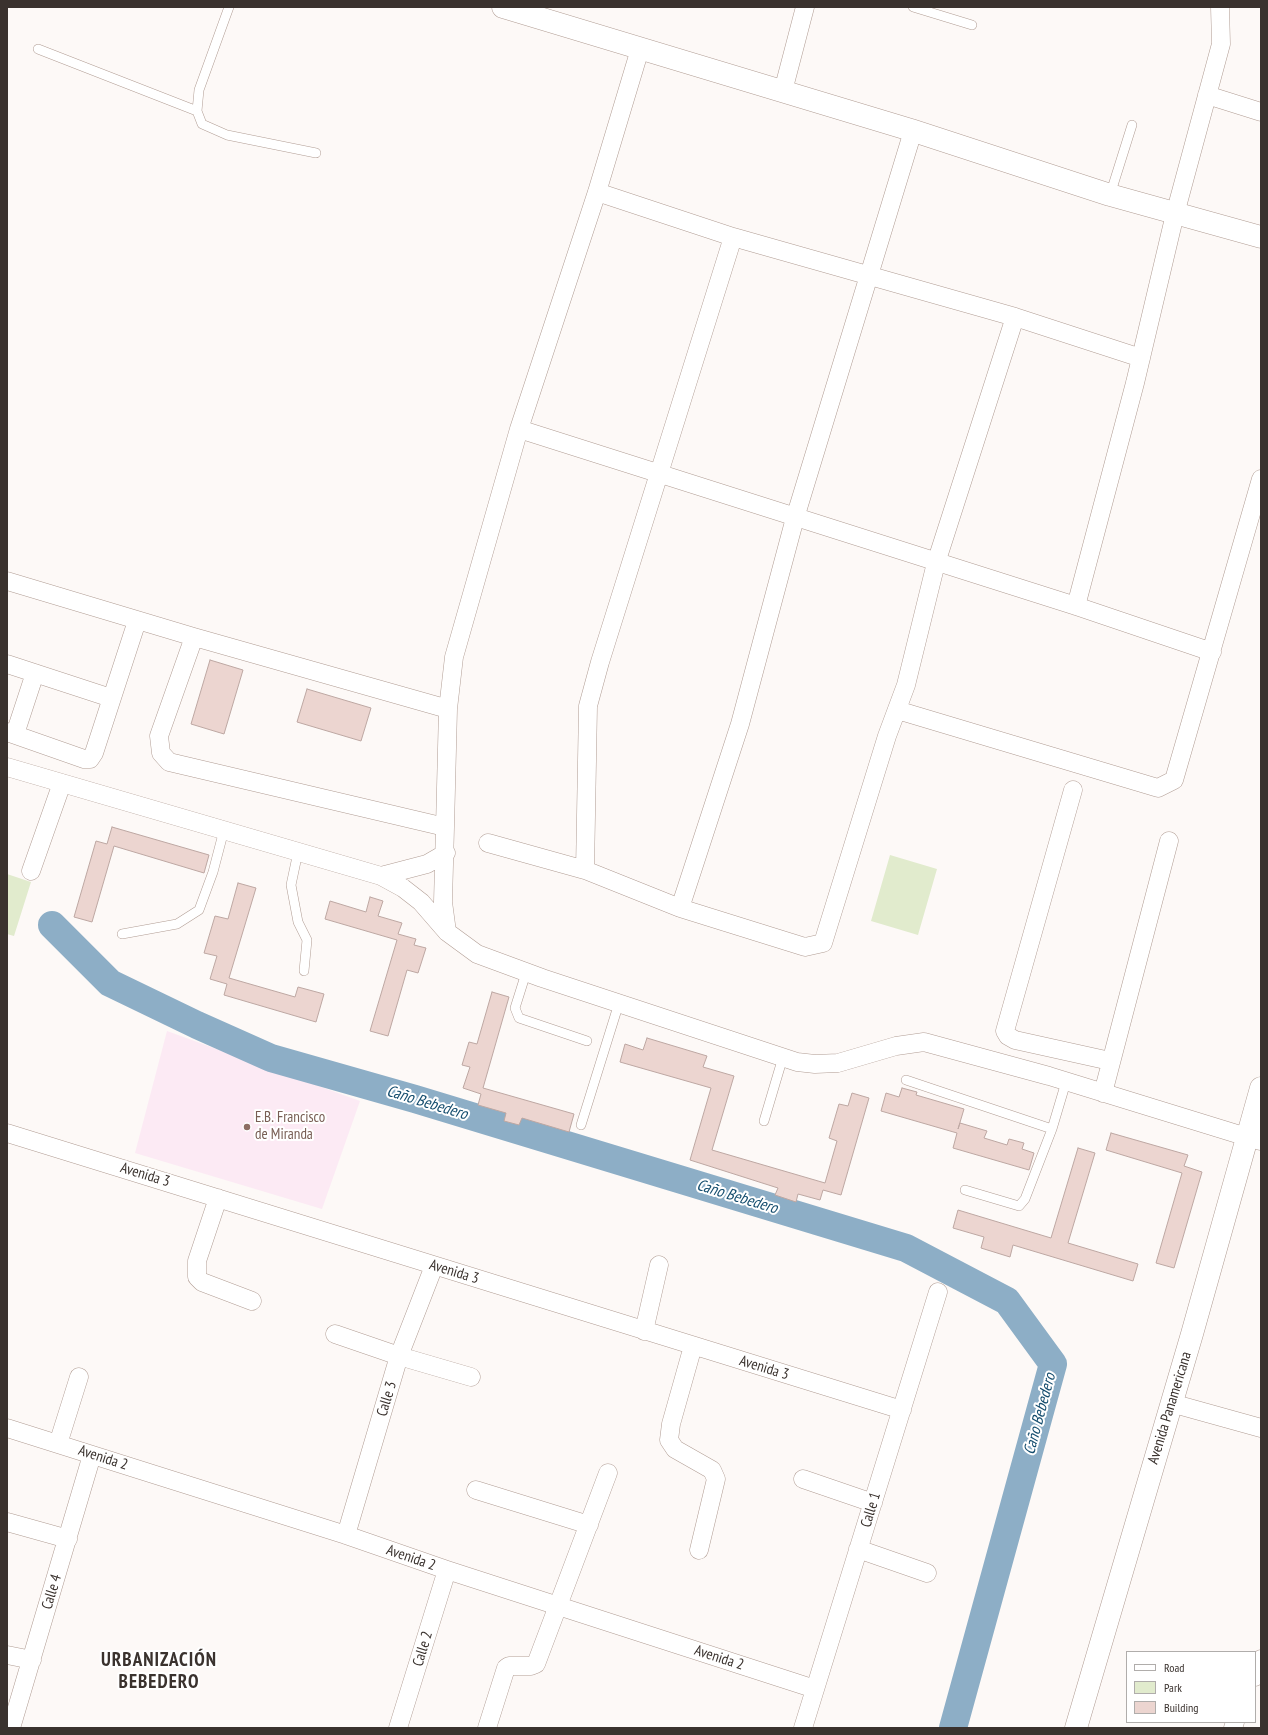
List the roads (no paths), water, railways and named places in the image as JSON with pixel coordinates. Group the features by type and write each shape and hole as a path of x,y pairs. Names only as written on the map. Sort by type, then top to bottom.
{"main road":[{"path":"503,7 913,131 1110,195 1261,237"},
{"name":"Avenida Panamericana","path":"1076,1728 1177,1405 1256,1138 1261,1088"},
{"name":"Avenida Panamericana","path":"1091,1728 1177,1405"}],"street":[{"path":"782,91 805,7"},
{"path":"1076,606 1141,358 1175,214 1221,44 1220,7"},
{"path":"447,932 444,902 448,709 454,657 519,429 597,192 640,49"},
{"path":"1207,95 1261,112"},
{"path":"680,908 740,724 795,518 913,131"},
{"path":"597,192 734,237 1015,317 1141,358"},
{"path":"585,870 588,706 600,662 658,474 734,237"},
{"path":"488,843 585,870 680,908 805,948 823,943 887,736 906,685 936,563 1015,317"},
{"path":"519,429 936,563 1076,606 1212,652"},
{"path":"897,710 1158,788 1174,780 1261,478"},
{"path":"7,581 194,637 448,709"},
{"path":"35,673 11,733 84,759 90,759 94,753 137,620"},
{"path":"194,637 159,736 161,752 169,762 445,827"},
{"path":"7,664 111,698"},
{"path":"7,767 381,876 402,888 421,902 447,932 477,954 526,973 797,1062 815,1064 838,1063 896,1046 924,1042 1256,1138"},
{"path":"32,871 62,783"},
{"path":"1073,790 1006,1031 1008,1036 1015,1040 1110,1061"},
{"path":"1102,1093 1168,841"},
{"path":"381,876 426,864 446,853"},
{"name":"Avenida 3","path":"7,1133 902,1410"},
{"path":"218,1198 197,1261 197,1277 202,1282 252,1301"},
{"path":"644,1331 659,1265"},
{"name":"Calle 3","path":"346,1535 399,1356 434,1266"},
{"name":"Calle 1","path":"803,1728 938,1292"},
{"path":"335,1334 399,1356 471,1377"},
{"path":"693,1346 671,1424 669,1440 675,1448 712,1470 716,1479 699,1550"},
{"path":"58,1444 79,1377"},
{"path":"1177,1405 1261,1428"},
{"name":"Avenida 2","path":"7,1428 346,1535 448,1570 815,1689"},
{"name":"Calle 4","path":"11,1728 92,1455"},
{"path":"487,1728 506,1668 509,1666 531,1666 536,1664 608,1473"},
{"path":"803,1479 873,1503"},
{"path":"476,1490 589,1525"},
{"path":"7,1522 68,1539"},
{"path":"858,1549 927,1573"},
{"name":"Calle 2","path":"398,1728 448,1570"},
{"path":"7,1655 32,1660"},
{"path":"1256,1674 1261,1659"}],"lane":[{"path":"229,7 199,90 197,111 202,124 226,134 316,153"},
{"path":"913,7 972,25"},
{"path":"38,48 197,111"},
{"path":"1110,195 1132,125"},
{"path":"122,934 177,924 198,910 213,872 224,830"},
{"path":"298,852 291,885 298,922 307,940 304,971"},
{"path":"526,973 515,1008 519,1018 587,1041"},
{"path":"581,1125 619,1003"},
{"path":"764,1121 783,1057"},
{"path":"906,1080 1052,1130"},
{"path":"965,1190 1019,1206 1025,1199 1052,1130 1066,1082"}],"waterway":[{"name":"Caño Bebedero","path":"52,925 110,983 197,1025 271,1058 415,1099 906,1248 1007,1301 1053,1364 953,1728"}],"place":[{"name":"E.B. Francisco de Miranda","path":"247,1127"}],"district":[{"name":"URBANIZACIÓN BEBEDERO","path":"159,1672"}]}
